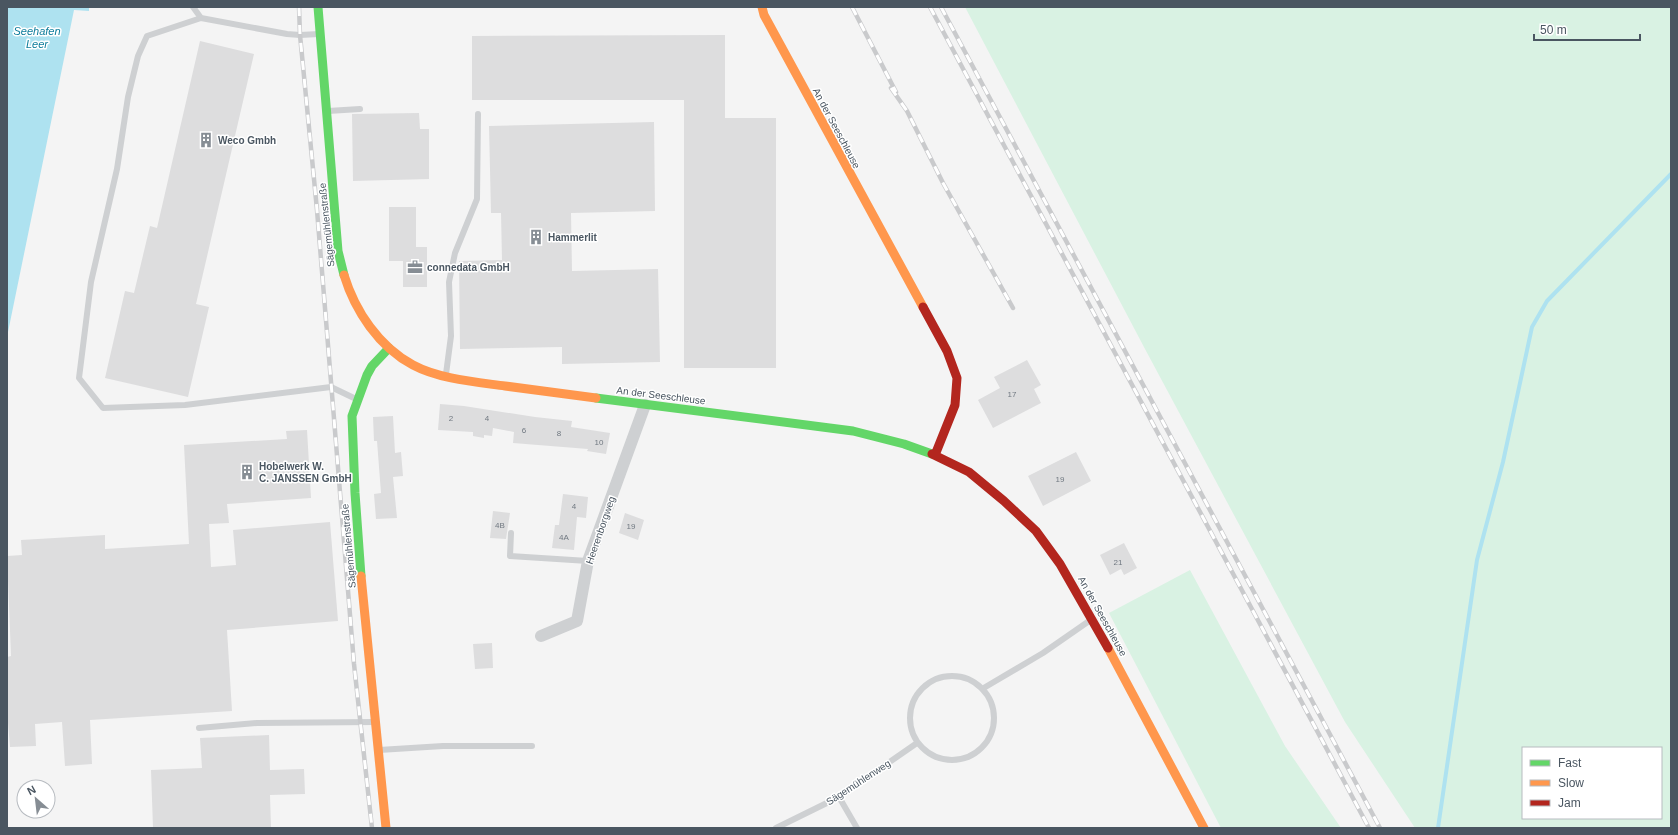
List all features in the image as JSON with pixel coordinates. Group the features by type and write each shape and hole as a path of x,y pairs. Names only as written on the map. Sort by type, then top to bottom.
{"street":[{"name":"Sägemühlenstraße","path":"318,7 338,252 344,277 353,302 368,325 389,348 370,370 352,416 355,493 377,750 386,828"},
{"name":"An der Seeschleuse","path":"762,7 764,15 841,159 947,351 957,378 956,405 935,455"},
{"name":"An der Seeschleuse","path":"389,348 413,365 466,381 853,431 904,444 935,455 969,472 1004,501 1036,531 1060,564 1093,619 1204,828"},
{"name":"Heerenborgweg","path":"541,636 577,621 588,562 645,405"}],"lane":[{"path":"193,7 201,18"},
{"path":"320,33 300,35 287,34 201,18 147,36 138,56 128,97 116,169 91,282 79,378 102,408 185,405 331,387 358,399"},
{"path":"327,111 360,109"},
{"path":"445,375 448,367 451,336 449,282 455,253 478,199 478,114"},
{"path":"511,533 510,556 588,562"},
{"path":"982,689 1043,653 1093,619"},
{"path":"958,676 972,681 982,689 990,701 994,713 993,729 986,743 969,757 951,761 933,757 924,752 917,743 909,720 912,702 924,686 942,677 958,676"},
{"path":"199,728 257,723 375,722"},
{"name":"Sägemühlenweg","path":"776,828 839,797 917,743"},
{"path":"377,750 442,746 532,746"},
{"path":"839,797 857,828"}],"green space":[{"path":"965,7 1671,7 1671,828 1415,828 1345,722 1145,349"},
{"path":"1190,570 1285,746 1341,828 1221,828 1109,613"}],"water":[{"name":"Seehafen Leer","path":"7,7 89,7 89,11 74,10 7,337"}],"building":[{"path":"725,35 725,118 776,118 776,368 684,368 684,100 472,100 472,36"},
{"name":"Weco Gmbh","path":"200,41 254,54 196,304 209,307 188,397 105,378 125,291 134,293 150,226 157,228"},
{"path":"419,113 420,129 429,129 429,179 353,181 352,114"},
{"name":"Hammerlit","path":"654,122 655,211 571,213 572,271 658,269 660,362 562,364 562,347 460,349 459,261 502,260 501,213 491,213 489,126"},
{"path":"389,207 416,207 416,247 427,247 427,287 403,287 403,261 389,261"},
{"path":"1027,360 1041,385 1034,389 1041,403 993,428 978,400 1000,388 994,377"},
{"path":"440,404 572,421 571,427 610,433 606,454 587,451 588,449 513,443 514,432 493,428 492,436 484,435 484,438 473,436 473,432 438,430"},
{"path":"393,416 395,453 401,452 403,476 393,477 397,518 376,519 374,494 381,493 377,441 374,441 373,417"},
{"path":"307,430 311,498 227,504 229,523 209,524 211,567 236,565 233,530 330,522 338,621 227,630 232,711 90,720 92,764 65,766 62,722 35,724 36,746 10,747 8,723 7,724 7,657 11,656 7,556 22,555 21,540 105,535 105,549 189,544 184,445 287,439 286,431"},
{"path":"1076,452 1091,481 1043,506 1028,476"},
{"path":"563,494 588,497 586,518 577,517 574,550 552,548 555,525 559,525"},
{"path":"493,511 510,513 506,539 490,538"},
{"path":"625,513 644,520 638,540 619,533"},
{"path":"1124,543 1137,568 1124,575 1121,569 1110,575 1100,555"},
{"path":"492,643 493,668 475,669 473,644"},
{"path":"269,735 270,770 304,769 305,794 270,795 271,828 153,828 151,770 202,768 200,738"}],"waterway":[{"path":"1438,828 1477,560 1503,462 1532,327 1547,301 1671,174"}],"railway":[{"path":"299,7 300,35 317,210 354,664 372,828"},
{"path":"852,7 896,92"},
{"path":"930,7 1369,828"},
{"path":"941,7 1380,828"},
{"path":"891,88 907,111 943,183 1013,308"}],"traffic: fast":[{"path":"318,7 338,251 344,275"},
{"path":"361,576 355,493 352,416 367,375 372,366 389,348"},
{"path":"596,398 853,431 904,444 932,454"}],"traffic: slow":[{"path":"762,7 764,15 923,307"},
{"path":"344,275 362,315 379,338 401,357 423,370 446,377 482,383 596,398"},
{"path":"361,576 386,828"},
{"path":"1108,648 1204,828"}],"traffic: jam":[{"path":"923,307 947,351 957,378 955,405 935,455"},
{"path":"932,454 969,472 1004,501 1036,531 1060,564 1108,648"}],"place":[{"name":"Weco Gmbh","path":"206,140"},
{"name":"Hammerlit","path":"536,237"},
{"name":"connedata GmbH","path":"415,267"},
{"name":"Hobelwerk W. C. JANSSEN GmbH","path":"247,472"}]}
